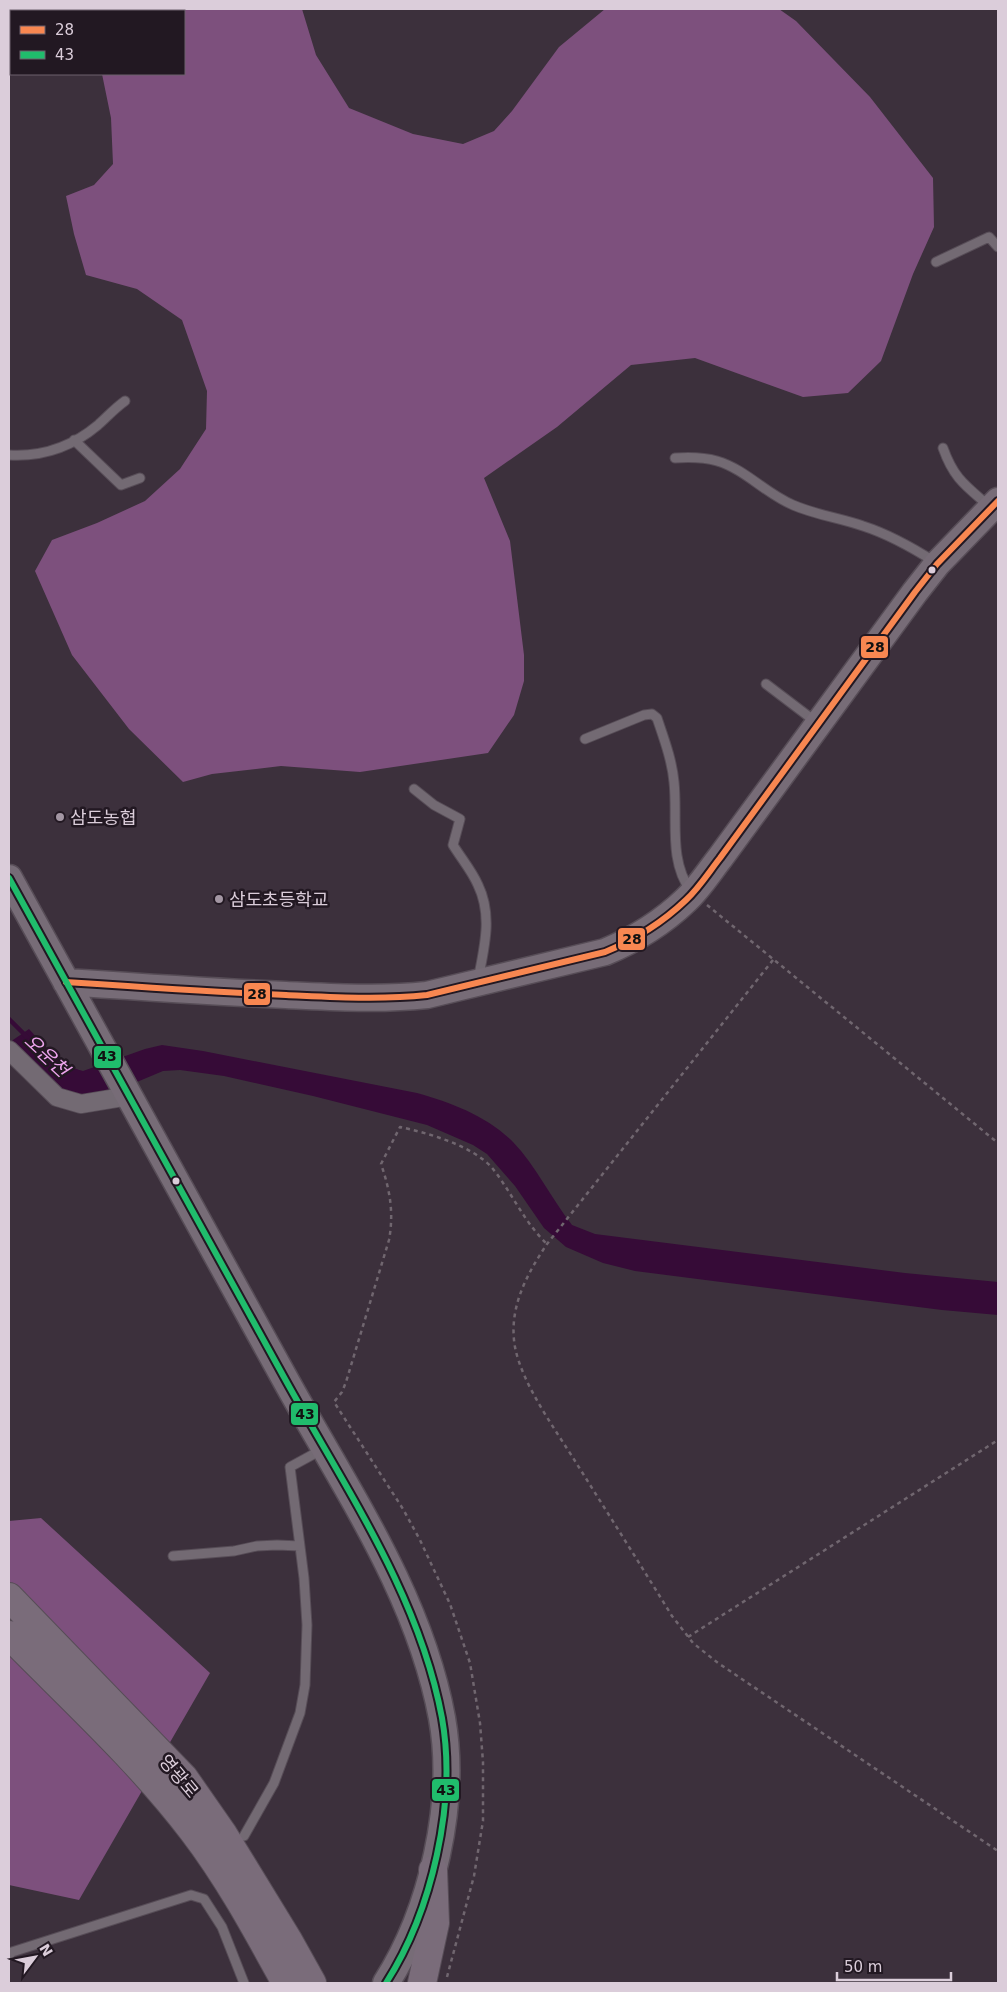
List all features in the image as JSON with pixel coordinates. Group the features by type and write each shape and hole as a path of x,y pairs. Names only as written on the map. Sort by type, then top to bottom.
{"main road":[{"path":"66,982 182,990 367,998 427,995 605,952 621,946 665,917 692,893 720,858 915,592 937,564 995,504"},
{"path":"9,878 386,1558 418,1631 432,1669 442,1721 447,1765 441,1838 420,1914 402,1958 386,1983"},
{"name":"영광로","path":"9,1597 184,1778 233,1850 312,1983"},
{"name":"영광로","path":"9,1635 125,1753 167,1798 195,1833 252,1923 286,1983"},
{"path":"422,1983 435,1923 433,1870"}],"street":[{"path":"9,1050 58,1097 80,1104 129,1096"}],"lane":[{"path":"936,262 990,237 998,248"},
{"path":"9,455 27,456 58,449 97,426 124,402"},
{"path":"74,440 121,485 140,478"},
{"path":"944,448 952,472 963,484 995,504"},
{"path":"675,458 690,457 717,461 788,503 820,515 866,526 918,551 937,564"},
{"path":"766,684 818,724"},
{"path":"585,739 644,715 652,714 657,718 673,767 677,857 680,872 692,893"},
{"path":"414,789 434,805 460,819 453,845 478,884 486,906 488,920 478,982"},
{"path":"244,1836 274,1783 302,1704 305,1685 307,1625 290,1467 324,1449"},
{"path":"173,1556 234,1551 257,1546 300,1546"},
{"path":"9,1955 12,1952 63,1935 191,1895 204,1899 222,1927 244,1983"}],"path":[{"path":"692,893 998,1143"},
{"path":"773,960 570,1213 530,1269 519,1295 514,1324 515,1346 530,1384 554,1428 672,1616 688,1637 703,1652 757,1690 998,1850"},
{"path":"445,1983 474,1876 483,1821 484,1762 480,1722 470,1663 450,1604 420,1540 403,1509 334,1402 342,1392 346,1382 389,1240 392,1224 391,1207 387,1183 381,1164 400,1127 418,1131 455,1145 482,1159 492,1168 523,1215 547,1244"},
{"path":"688,1637 998,1440"}],"shaded area":[{"path":"302,9 316,55 349,108 413,134 463,144 494,131 512,111 559,47 605,9 779,9 796,21 870,97 933,178 934,227 913,274 881,361 848,393 803,397 695,358 631,365 557,427 484,478 510,541 524,655 524,681 514,715 488,753 360,772 281,766 212,774 183,782 129,729 72,655 35,571 52,540 97,523 145,501 180,469 206,429 207,391 182,320 137,289 86,275 74,234 66,196 94,185 113,164 111,118 102,75 185,75 185,10 86,10"},
{"path":"41,1518 210,1673 79,1900 9,1885 9,1521"}],"water":[{"path":"29,1029 60,1060 83,1071 145,1049 162,1045 203,1051 417,1093 443,1101 468,1112 503,1133 529,1161 572,1225 595,1234 905,1273 998,1282 998,1315 942,1310 635,1271 603,1263 566,1247 544,1228 515,1186 487,1154 473,1145 427,1125 224,1076 180,1070 163,1071 106,1095 73,1094 58,1088 10,1042"}],"waterway":[{"name":"오운천","path":"9,1019 27,1037"}],"transit line":[{"name":"28","path":"66,982 321,997 409,997 427,995 605,952 627,942 668,916 695,890 915,592 937,564 998,501"},
{"name":"43","path":"9,878 285,1379 355,1501 398,1585 416,1628 431,1672 442,1718 446,1751 446,1785 443,1820 428,1890 416,1923 386,1983"}],"place":[{"name":"삼도농협","path":"60,817"},
{"name":"삼도초등학교","path":"219,899"}]}
